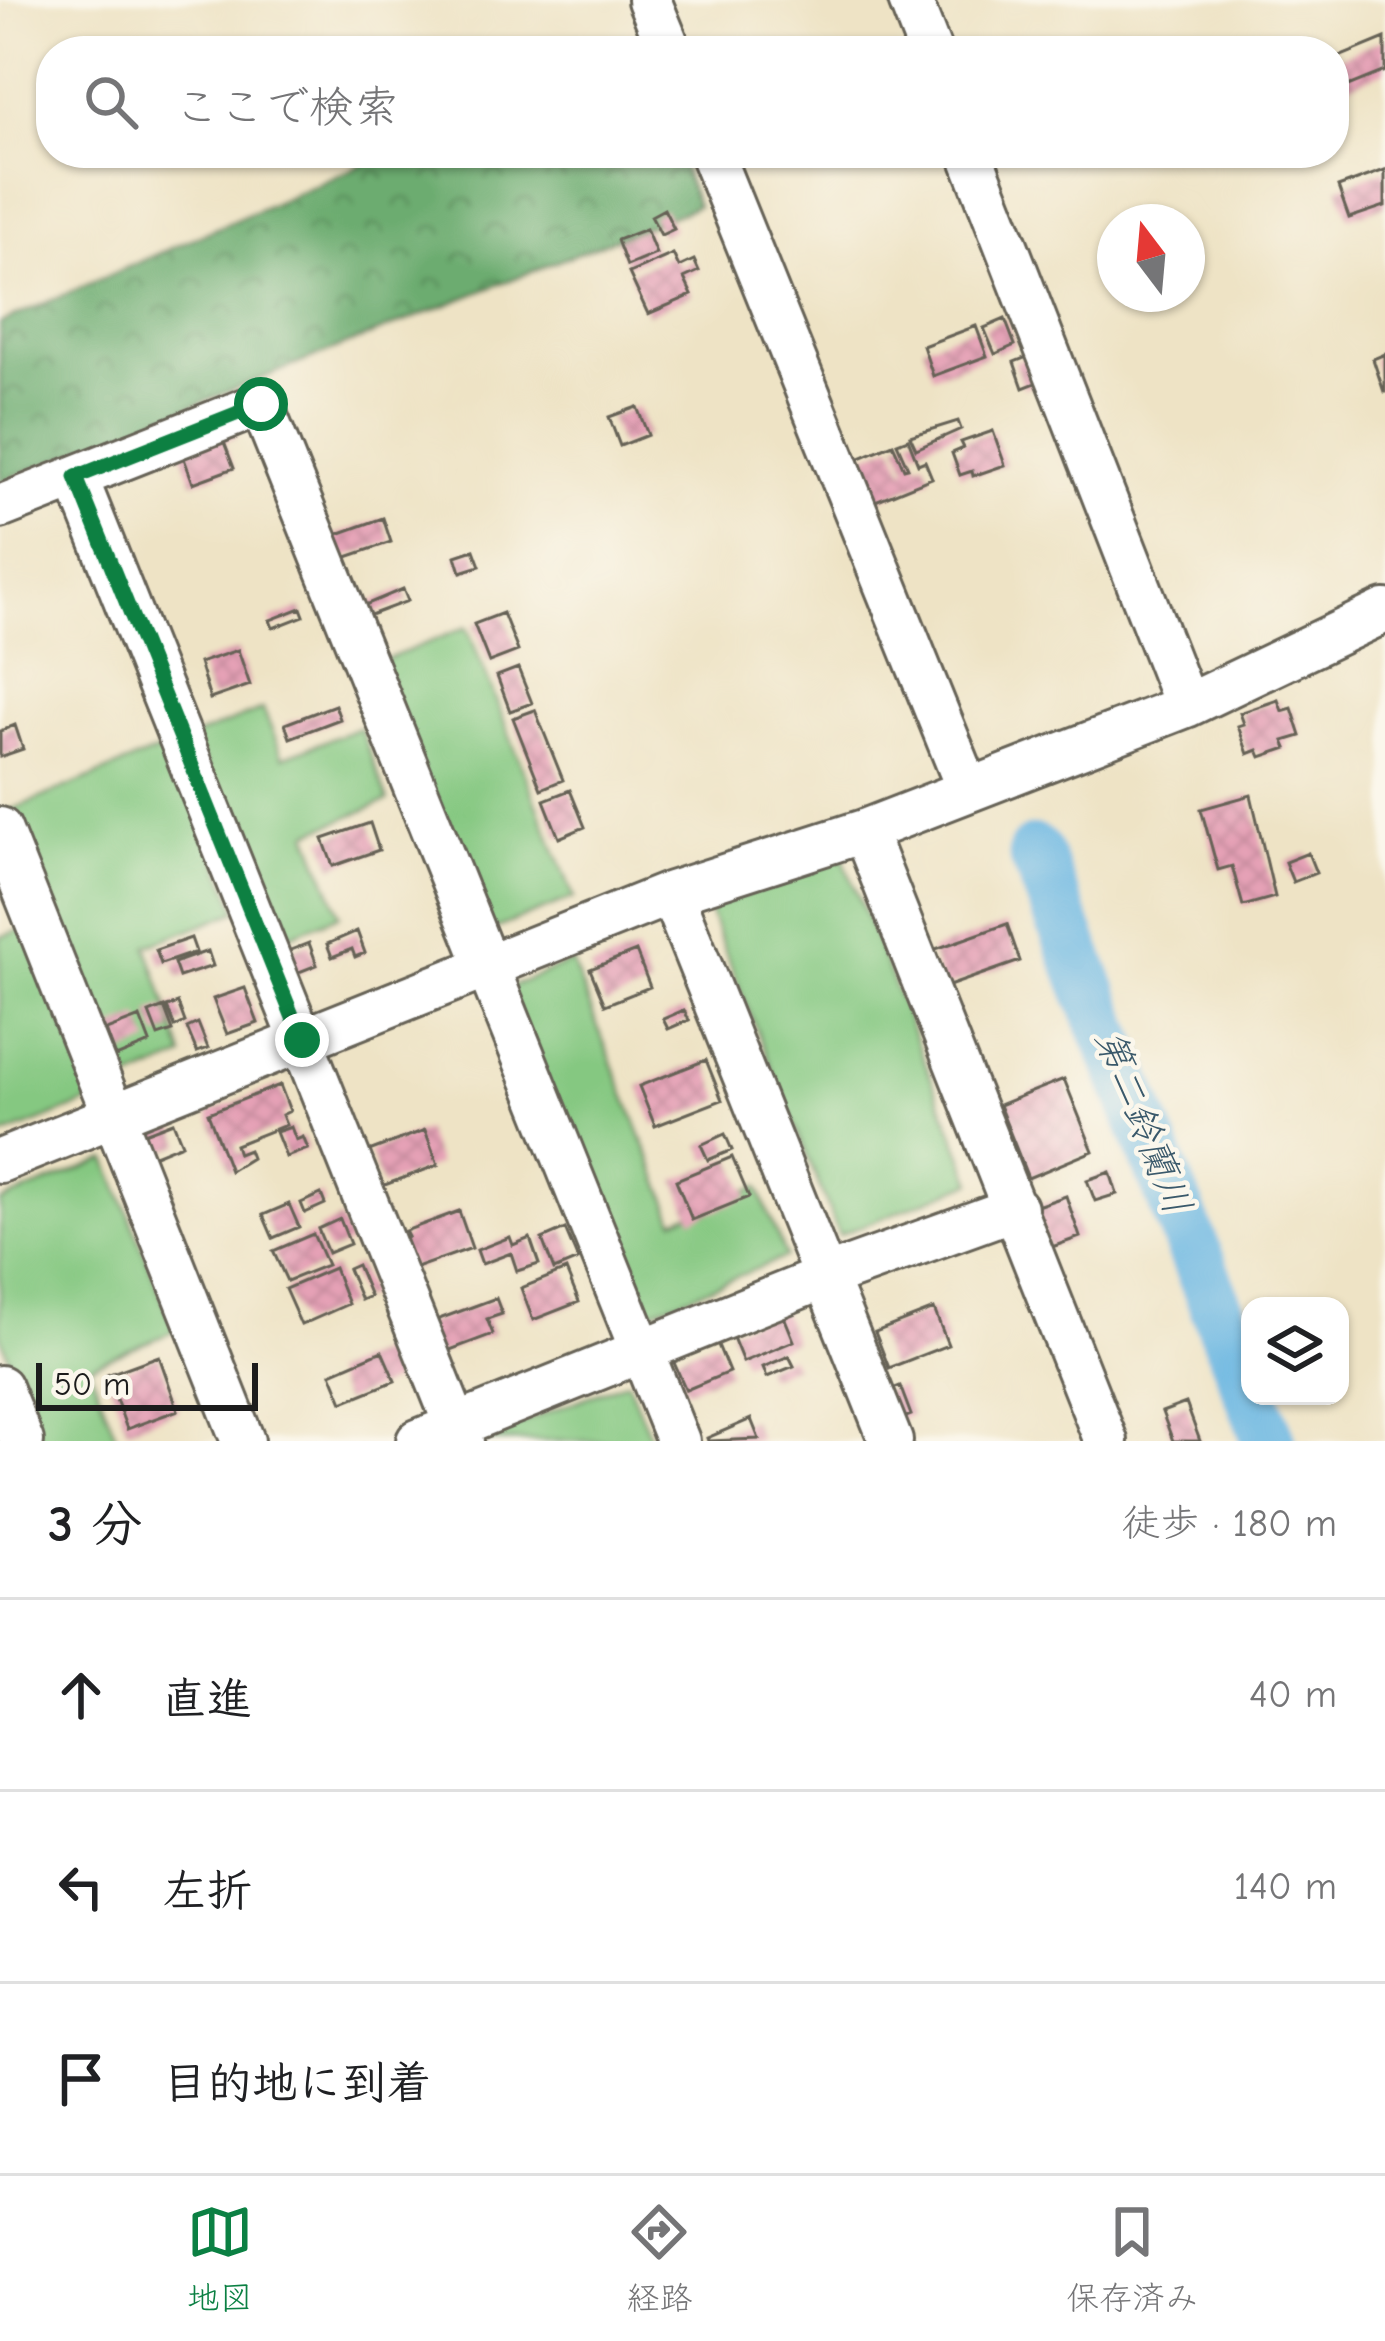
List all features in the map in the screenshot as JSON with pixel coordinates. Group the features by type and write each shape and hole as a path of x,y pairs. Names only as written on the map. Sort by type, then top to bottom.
{"street":[{"path":"649,0 664,36"},
{"path":"910,0 924,36"},
{"path":"717,168 968,789"},
{"path":"976,168 1186,706"},
{"path":"0,507 261,404 678,1441"},
{"path":"76,477 302,1040 445,1436 825,1277 1016,1208"},
{"path":"0,1161 671,893 864,831 1186,706 1383,620"},
{"path":"0,829 243,1441"},
{"path":"864,831 1106,1441"},
{"path":"671,893 891,1441"},
{"path":"0,1387 22,1441"}],"green space":[{"path":"355,168 683,168 697,206 0,482 0,323"},
{"path":"467,627 574,898 484,933 377,663"},
{"path":"263,709 283,757 360,728 388,801 308,833 340,915 278,940 193,737"},
{"path":"172,745 237,911 147,946 184,1057 119,1085 8,811"},
{"path":"842,856 973,1182 839,1235 708,909"},
{"path":"23,929 97,1099 0,1137 0,937"},
{"path":"572,962 675,1220 758,1187 786,1257 639,1316 507,988"},
{"path":"107,1159 175,1331 89,1366 118,1441 42,1441 0,1336 0,1202"},
{"path":"627,1381 652,1441 485,1441 484,1438"}],"building":[{"path":"1385,38 1385,71 1349,86 1349,53"},
{"path":"1385,170 1385,206 1349,218 1338,187"},
{"path":"664,209 674,229 661,235 651,216"},
{"path":"646,229 656,254 627,266 617,240"},
{"path":"673,254 679,267 694,260 699,271 684,278 692,295 648,314 629,273"},
{"path":"1005,319 1015,345 995,354 984,328"},
{"path":"976,326 987,356 933,376 923,346"},
{"path":"1385,354 1385,392 1384,392 1373,359"},
{"path":"1032,355 1041,381 1023,388 1014,362"},
{"path":"637,407 648,435 620,446 609,417"},
{"path":"958,421 961,429 916,449 910,436"},
{"path":"232,422 237,437 224,442 234,468 193,483 178,442"},
{"path":"993,431 1005,465 973,476 972,471 960,475 952,453 964,448 961,442"},
{"path":"908,439 918,464 925,461 932,478 873,502 855,460 893,444 904,469 908,468 897,443"},
{"path":"383,518 391,542 335,561 327,538"},
{"path":"474,550 480,566 461,572 456,556"},
{"path":"403,589 408,601 357,620 353,610"},
{"path":"301,608 304,616 273,628 270,620"},
{"path":"503,613 518,651 489,662 474,624"},
{"path":"238,650 250,685 210,699 199,663"},
{"path":"518,668 532,703 510,711 497,676"},
{"path":"1278,700 1282,711 1292,708 1301,736 1284,741 1287,748 1261,757 1258,750 1248,754 1238,726 1244,724 1240,713"},
{"path":"335,705 340,719 290,738 285,724"},
{"path":"535,710 563,780 541,789 513,718"},
{"path":"15,725 23,749 0,757 0,731"},
{"path":"570,790 585,827 559,838 544,800"},
{"path":"1251,795 1275,897 1243,906 1232,866 1218,870 1201,809"},
{"path":"370,823 379,850 333,866 323,839"},
{"path":"1308,853 1316,873 1293,882 1285,862"},
{"path":"1007,924 1020,961 943,988 930,951"},
{"path":"357,931 365,953 355,957 352,949 332,957 327,944"},
{"path":"191,938 196,952 161,964 156,950"},
{"path":"309,943 317,965 284,978 275,956"},
{"path":"208,951 213,966 179,977 174,963"},
{"path":"636,951 650,987 605,1005 590,969"},
{"path":"245,988 258,1023 227,1034 213,999"},
{"path":"178,1003 185,1022 175,1027 167,1007"},
{"path":"164,1007 173,1031 158,1036 149,1013"},
{"path":"684,1010 689,1020 668,1029 663,1019"},
{"path":"140,1017 150,1043 116,1057 106,1030"},
{"path":"198,1023 208,1048 197,1052 187,1028"},
{"path":"706,1060 722,1100 655,1126 639,1086"},
{"path":"1064,1079 1093,1151 1028,1178 999,1105"},
{"path":"280,1085 290,1111 282,1115 286,1125 235,1145 238,1154 248,1150 251,1158 230,1171 208,1113"},
{"path":"173,1122 182,1144 145,1159 136,1136"},
{"path":"291,1127 296,1140 303,1137 308,1149 286,1157 276,1132"},
{"path":"425,1130 438,1165 382,1186 369,1151"},
{"path":"725,1134 732,1150 708,1160 701,1145"},
{"path":"732,1157 749,1197 692,1220 676,1180"},
{"path":"1110,1172 1117,1194 1095,1201 1087,1180"},
{"path":"321,1194 325,1204 305,1213 301,1203"},
{"path":"1066,1196 1080,1237 1049,1248 1034,1207"},
{"path":"289,1204 299,1227 273,1238 263,1215"},
{"path":"459,1211 472,1248 413,1269 395,1242 408,1237 405,1231"},
{"path":"340,1219 350,1244 328,1253 318,1229"},
{"path":"565,1229 578,1260 554,1270 542,1239"},
{"path":"313,1234 327,1265 287,1281 273,1251"},
{"path":"510,1237 513,1245 530,1238 539,1264 517,1271 511,1253 482,1264 477,1250"},
{"path":"357,1265 370,1296 361,1300 348,1269"},
{"path":"334,1268 348,1304 301,1325 285,1289"},
{"path":"566,1270 579,1302 533,1320 521,1288"},
{"path":"496,1298 502,1314 487,1319 493,1334 426,1359 415,1328"},
{"path":"781,1309 794,1341 743,1362 730,1330"},
{"path":"934,1309 948,1345 889,1368 875,1332"},
{"path":"716,1340 729,1372 686,1390 672,1358"},
{"path":"382,1351 395,1381 343,1402 331,1373"},
{"path":"159,1356 178,1410 127,1429 107,1375"},
{"path":"789,1356 794,1366 767,1377 763,1367"},
{"path":"900,1386 911,1415 887,1424 875,1396"},
{"path":"1186,1403 1200,1441 1173,1441 1162,1412"},
{"path":"751,1419 759,1439 708,1441 707,1438"}],"waterway":[{"name":"第二鈴蘭川","path":"1035,852 1241,1368"},
{"name":"第二鈴蘭川","path":"1255,1405 1269,1441"}],"route":[{"path":"261,404 76,477 302,1040"}]}
